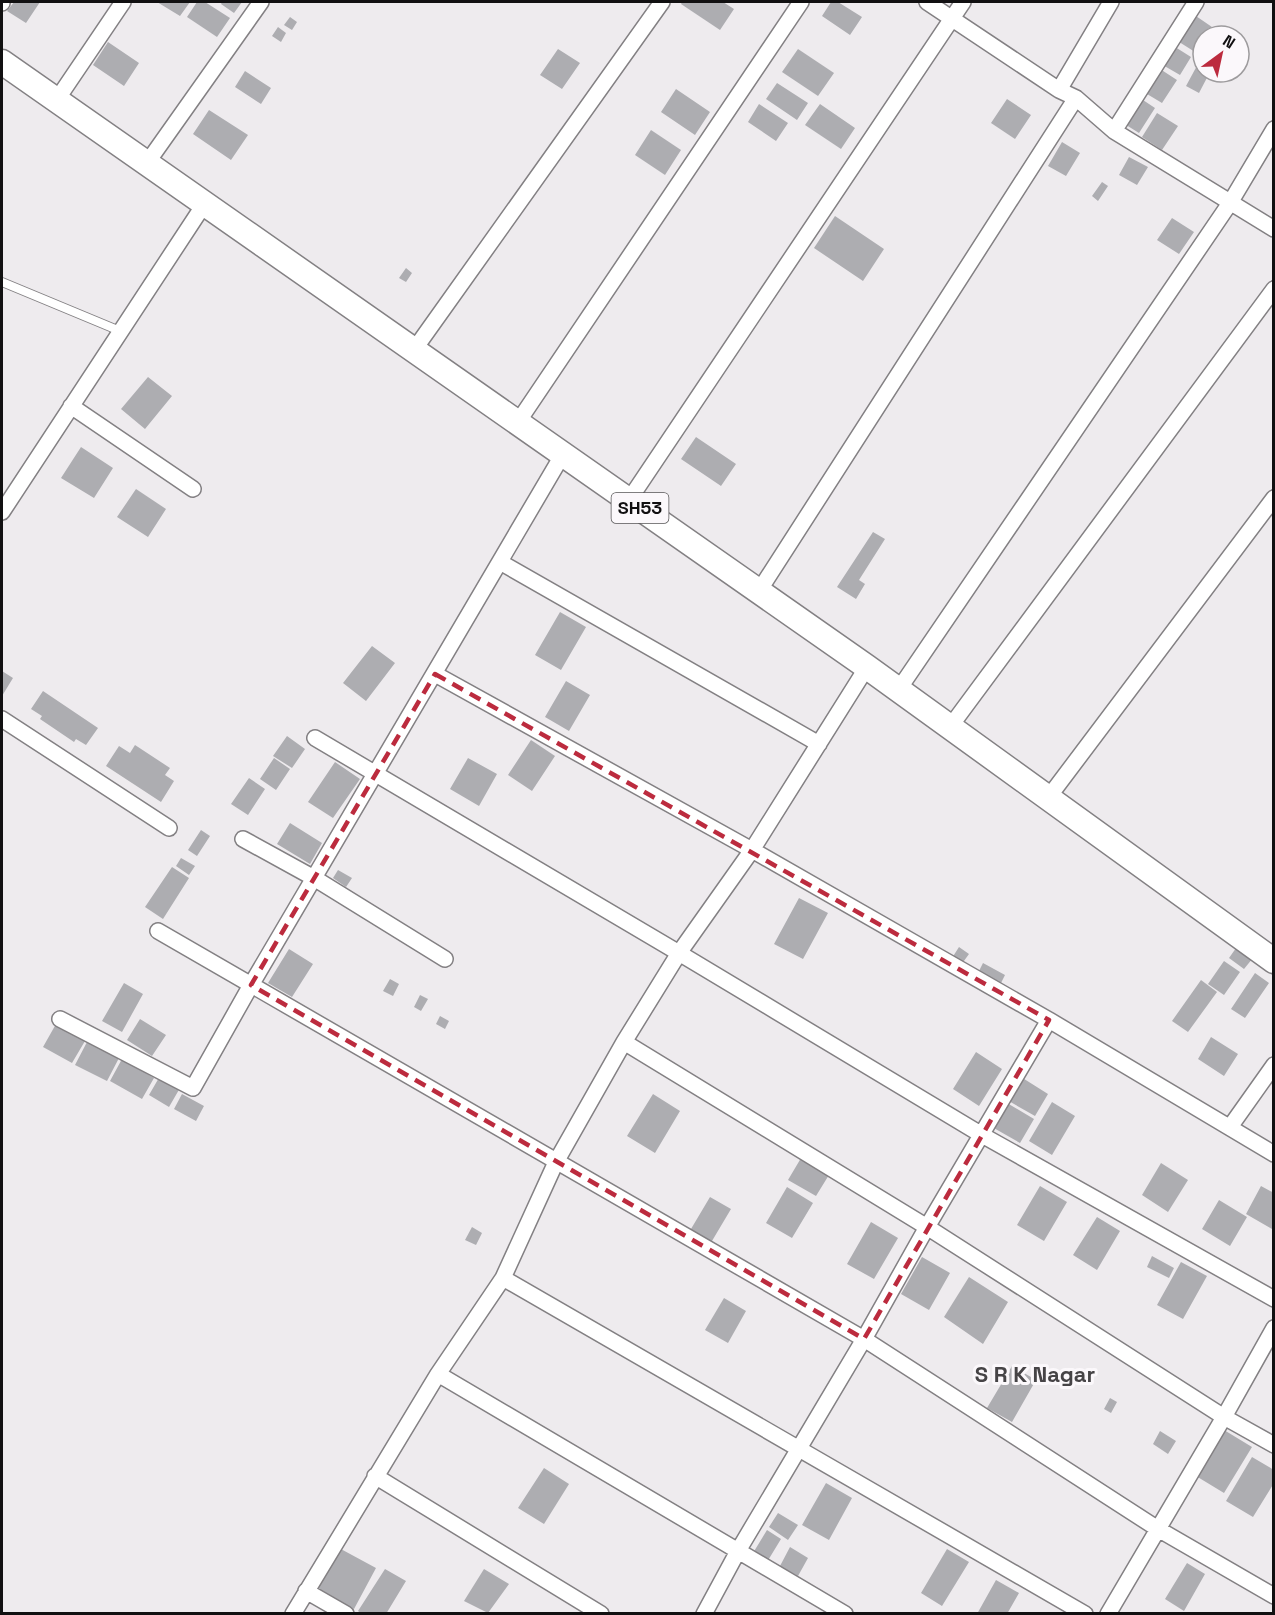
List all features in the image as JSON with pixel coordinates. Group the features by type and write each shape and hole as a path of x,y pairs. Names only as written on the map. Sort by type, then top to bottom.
{"main road":[{"name":"SH53","path":"2,62 867,666 1274,961"}],"street":[{"path":"56,101 123,2"},
{"path":"147,163 261,2"},
{"path":"414,350 663,2"},
{"path":"518,422 801,2"},
{"path":"927,2 1059,90 1076,98 1114,131 1274,229"},
{"path":"629,500 963,2"},
{"path":"1059,90 1111,2"},
{"path":"1114,131 1197,2"},
{"path":"759,591 1076,98"},
{"path":"899,689 1230,203 1274,129"},
{"path":"2,512 204,203"},
{"path":"950,727 1274,289"},
{"path":"71,406 193,489"},
{"path":"60,1019 192,1088 563,454"},
{"path":"1048,798 1274,498"},
{"path":"500,562 819,744"},
{"path":"293,1614 438,1374 503,1278 556,1162 624,1042 679,953 752,850 867,666"},
{"path":"435,674 752,850 1049,1020 1274,1154"},
{"path":"2,719 169,828"},
{"path":"315,738 982,1135 1274,1299"},
{"path":"243,839 314,878 445,959"},
{"path":"158,931 864,1340 1158,1529 1274,1596"},
{"path":"704,1614 738,1551 864,1340 927,1227 1049,1020"},
{"path":"624,1042 927,1227 1224,1417 1274,1445"},
{"path":"1230,1127 1274,1065"},
{"path":"503,1278 1085,1614"},
{"path":"1108,1614 1274,1328"},
{"path":"438,1374 845,1614"},
{"path":"375,1476 601,1614"},
{"path":"306,1592 346,1614"}],"lane":[{"path":"2,282 120,331"}],"highlighted area":[{"path":"435,674 1049,1020 864,1339 251,985"}],"building":[{"path":"14,2 40,2 26,23 7,11"},
{"path":"157,2 190,2 180,16"},
{"path":"197,2 205,2 230,18 217,37 187,17"},
{"path":"222,2 242,2 234,13 221,4"},
{"path":"682,2 723,2 734,9 720,30 681,4"},
{"path":"831,2 838,2 862,17 850,35 822,16"},
{"path":"1193,14 1208,24 1191,24 1191,49 1176,40"},
{"path":"290,17 297,22 292,30 284,25"},
{"path":"278,27 286,33 281,42 272,36"},
{"path":"108,42 139,63 124,86 93,65"},
{"path":"1172,45 1191,57 1180,75 1161,64"},
{"path":"558,49 580,63 562,89 540,75"},
{"path":"798,49 834,73 818,96 782,72"},
{"path":"1157,67 1177,80 1162,103 1142,91"},
{"path":"245,71 271,88 261,104 235,87"},
{"path":"1191,77 1191,84 1204,84 1199,93 1186,86"},
{"path":"777,83 808,103 797,120 766,99"},
{"path":"676,89 710,112 695,135 661,112"},
{"path":"1140,98 1155,108 1139,133 1123,123"},
{"path":"1007,99 1031,115 1015,139 991,123"},
{"path":"759,104 788,123 776,141 748,122"},
{"path":"820,104 855,128 841,149 805,125"},
{"path":"209,110 248,135 231,160 193,134"},
{"path":"1157,113 1178,126 1162,150 1142,137"},
{"path":"651,130 681,150 665,175 635,155"},
{"path":"1062,142 1080,153 1066,176 1048,166"},
{"path":"1129,157 1148,167 1137,185 1119,175"},
{"path":"1102,182 1108,186 1098,201 1092,196"},
{"path":"835,216 884,249 863,281 814,248"},
{"path":"1172,218 1194,232 1179,254 1157,240"},
{"path":"406,268 412,273 406,282 399,278"},
{"path":"148,377 172,396 145,429 121,409"},
{"path":"696,437 736,464 721,486 681,459"},
{"path":"81,447 113,468 94,498 61,478"},
{"path":"136,489 166,509 148,537 117,517"},
{"path":"873,532 885,539 859,580 865,584 856,599 837,587"},
{"path":"560,612 586,627 561,670 535,655"},
{"path":"372,646 395,663 366,701 343,683"},
{"path":"2,671 13,678 2,696"},
{"path":"566,681 590,695 569,731 545,717"},
{"path":"43,691 98,728 86,745 76,739 74,742 40,719 42,716 31,709"},
{"path":"287,736 305,749 292,768 273,756"},
{"path":"531,740 555,756 532,791 508,775"},
{"path":"135,745 170,768 165,775 174,781 161,802 106,766 119,746 130,753"},
{"path":"274,758 290,769 276,790 260,779"},
{"path":"468,758 497,774 479,806 450,789"},
{"path":"335,762 360,779 333,818 308,802"},
{"path":"249,778 265,789 248,815 231,804"},
{"path":"290,823 322,843 310,864 277,844"},
{"path":"201,830 210,836 197,856 188,850"},
{"path":"181,858 195,866 189,875 176,866"},
{"path":"172,867 189,878 163,919 145,907"},
{"path":"338,870 352,878 346,887 333,878"},
{"path":"799,898 828,913 803,959 774,944"},
{"path":"1241,941 1257,953 1244,969 1229,958"},
{"path":"959,947 969,954 961,965 952,958"},
{"path":"289,949 313,964 292,997 268,983"},
{"path":"1224,961 1240,972 1224,995 1208,984"},
{"path":"983,963 1005,975 1001,983 979,971"},
{"path":"1255,973 1269,983 1245,1018 1231,1009"},
{"path":"390,979 399,984 393,996 383,991"},
{"path":"1201,980 1217,992 1188,1032 1172,1021"},
{"path":"124,983 143,994 122,1032 102,1021"},
{"path":"420,995 428,999 421,1011 414,1007"},
{"path":"440,1016 449,1021 445,1029 436,1024"},
{"path":"140,1019 166,1035 152,1056 127,1040"},
{"path":"56,1024 85,1041 72,1063 43,1047"},
{"path":"1211,1037 1238,1054 1224,1076 1198,1059"},
{"path":"87,1042 119,1058 107,1081 75,1065"},
{"path":"976,1052 1002,1069 979,1106 953,1089"},
{"path":"122,1059 154,1078 142,1099 110,1081"},
{"path":"160,1076 180,1088 169,1107 149,1095"},
{"path":"1021,1077 1048,1094 1035,1116 1007,1100"},
{"path":"182,1094 204,1106 196,1121 174,1109"},
{"path":"653,1094 680,1111 655,1153 627,1136"},
{"path":"1052,1102 1075,1116 1052,1155 1029,1141"},
{"path":"1007,1103 1034,1119 1020,1143 992,1127"},
{"path":"804,1153 832,1170 816,1196 788,1180"},
{"path":"1161,1163 1188,1180 1168,1212 1142,1195"},
{"path":"1040,1186 1067,1202 1044,1241 1017,1225"},
{"path":"1261,1186 1274,1193 1274,1226 1272,1229 1246,1214"},
{"path":"787,1187 813,1203 792,1238 766,1223"},
{"path":"710,1197 731,1209 709,1246 688,1234"},
{"path":"1219,1200 1247,1217 1230,1246 1202,1229"},
{"path":"1097,1217 1120,1231 1097,1270 1073,1255"},
{"path":"871,1222 898,1238 874,1279 847,1264"},
{"path":"472,1227 482,1233 476,1245 465,1240"},
{"path":"1152,1256 1174,1268 1169,1278 1147,1267"},
{"path":"922,1257 950,1273 929,1310 901,1294"},
{"path":"1181,1262 1207,1276 1183,1319 1157,1305"},
{"path":"969,1277 1008,1302 983,1344 944,1317"},
{"path":"724,1298 746,1311 728,1343 705,1330"},
{"path":"1012,1366 1036,1380 1012,1422 987,1408"},
{"path":"1110,1398 1117,1402 1111,1413 1104,1409"},
{"path":"1224,1430 1252,1447 1224,1493 1196,1476"},
{"path":"1160,1431 1176,1441 1168,1454 1153,1444"},
{"path":"1252,1457 1274,1470 1274,1483 1253,1517 1226,1501"},
{"path":"544,1468 569,1484 544,1524 518,1508"},
{"path":"826,1483 852,1498 829,1540 802,1525"},
{"path":"778,1513 798,1525 788,1540 769,1527"},
{"path":"767,1530 781,1539 767,1562 753,1553"},
{"path":"790,1547 808,1558 798,1576 780,1566"},
{"path":"339,1548 376,1568 354,1609 317,1589"},
{"path":"947,1549 969,1562 942,1606 921,1593"},
{"path":"1187,1563 1205,1574 1184,1611 1165,1599"},
{"path":"385,1569 406,1581 386,1614 362,1614 358,1611"},
{"path":"484,1569 509,1584 488,1613 464,1601"},
{"path":"996,1580 1019,1593 1007,1614 977,1614"}],"district":[{"name":"S R K Nagar","path":"1035,1374"}]}
